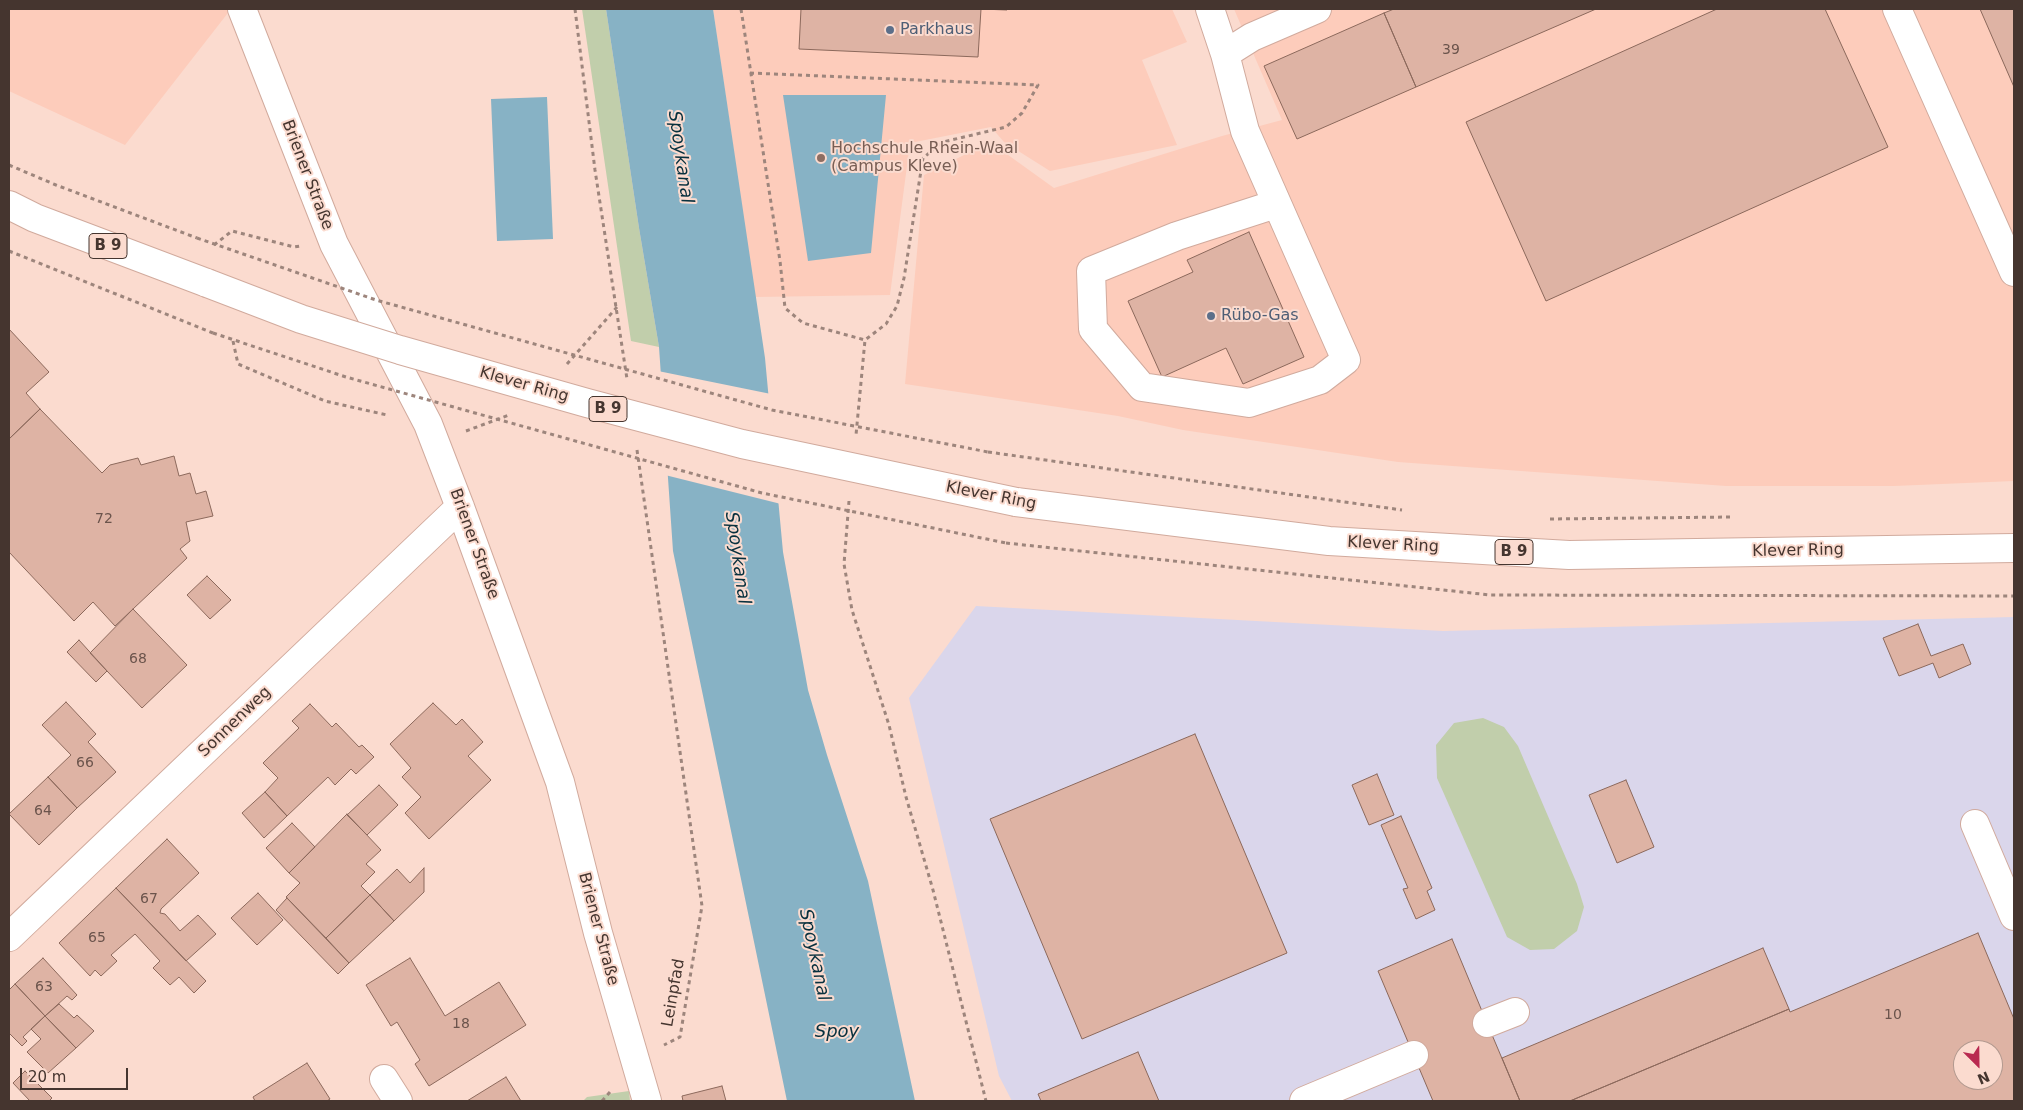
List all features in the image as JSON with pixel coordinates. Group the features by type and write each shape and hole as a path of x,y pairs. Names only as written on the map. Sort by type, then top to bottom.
{"main road":[{"name":"Briener Straße","path":"242,9 334,244 428,424 460,507 560,782 598,934 636,1059 646,1101"},
{"path":"1210,9 1225,54 1245,131 1346,360 1320,380 1249,403 1142,387 1093,329 1091,271 1177,236 1276,204"},
{"path":"1225,54 1252,37 1317,9"},
{"path":"1897,9 2014,272"},
{"name":"Klever Ring","path":"9,206 301,319 400,350 587,403 742,444 1016,502 1329,541 1569,555 2014,548"},
{"name":"Sonnenweg","path":"14,922 460,507"},
{"path":"1975,824 2014,916"},
{"path":"1487,1023 1515,1012"},
{"path":"1304,1101 1414,1055"},
{"path":"384,1078 398,1101"}],"path":[{"path":"575,9 595,170 628,385"},
{"path":"741,9 785,308 803,323 865,340"},
{"path":"9,165 56,185 214,245 376,300 772,410 988,452 1410,511"},
{"path":"214,245 232,231 294,246 334,244"},
{"path":"9,251 232,341 346,377 762,494 1006,543"},
{"path":"232,341 238,364 325,401 428,424"},
{"name":"Leinpfad","path":"636,444 702,906 680,1037 636,1059"},
{"path":"1548,519 1736,517"}],"shaded area":[{"path":"9,9 231,9 125,145 9,91"},
{"name":"Hochschule Rhein-Waal (Campus Kleve)","path":"713,9 1172,9 1187,42 1142,60 1177,145 1050,171 1004,142 991,127 910,143 890,295 755,297"},
{"path":"1234,9 2014,9 2014,481 1894,486 1726,486 1398,462 1183,430 1118,416 905,384 924,175 982,146 997,147 1054,188 1222,136 1282,120"},
{"path":"976,606 1443,631 2014,617 2014,1101 1012,1101 999,1076 909,698"}],"green space":[{"path":"582,9 606,9 659,347 631,341"},
{"path":"1483,718 1504,727 1518,746 1577,884 1584,907 1577,931 1554,949 1530,950 1507,937 1437,778 1436,745 1454,723"},
{"path":"629,1091 630,1101 583,1101 587,1097"}],"water":[{"name":"Spoy","path":"606,9 713,9 765,358 783,552 808,690 868,881 915,1101 787,1101 673,551 659,347"},
{"path":"783,95 886,95 871,253 808,261"},
{"path":"547,97 553,239 497,241 491,99"}],"pier":[{"path":"658,371 771,394 781,504 665,475"}],"building":[{"name":"Parkhaus","path":"801,9 981,9 978,57 799,49"},
{"path":"1394,9 1596,9 1416,87 1384,13"},
{"path":"1717,9 1825,9 1888,147 1546,301 1466,122"},
{"path":"1980,9 2014,9 2014,87"},
{"path":"1384,13 1416,87 1297,139 1264,66"},
{"name":"Rübo-Gas","path":"1249,232 1304,357 1243,384 1226,348 1162,377 1128,301 1193,272 1187,260"},
{"path":"9,329 49,372 26,393 40,409 9,439"},
{"path":"40,409 102,473 110,465 138,458 141,465 174,456 179,476 190,473 196,494 206,491 213,516 186,522 190,541 180,549 187,558 115,626 93,602 74,621 9,552 9,439"},
{"path":"207,576 231,600 210,619 187,595"},
{"path":"133,609 187,665 142,708 90,653"},
{"path":"1918,624 1931,656 1963,644 1971,664 1939,678 1933,663 1899,676 1883,638"},
{"path":"79,640 107,671 96,682 67,652"},
{"path":"66,702 96,734 88,742 116,772 77,808 48,777 71,755 42,725"},
{"path":"433,703 456,725 462,719 483,742 468,756 491,780 429,839 405,813 421,797 402,777 411,768 390,744"},
{"path":"310,704 332,727 336,723 359,747 362,745 374,757 356,774 351,769 335,785 328,777 287,816 265,792 278,778 263,763 299,728 292,721"},
{"path":"1195,734 1287,953 1082,1039 990,819"},
{"path":"1377,774 1394,815 1369,825 1352,785"},
{"path":"48,777 77,808 39,845 9,814"},
{"path":"1626,780 1654,847 1617,863 1589,795"},
{"path":"379,785 398,805 367,835 347,815"},
{"path":"265,792 287,816 264,838 242,813"},
{"path":"347,814 381,850 366,864 375,872 361,886 370,895 326,938 286,897 300,883 289,873"},
{"path":"1401,816 1432,888 1427,891 1435,910 1416,919 1403,889 1408,888 1381,825"},
{"path":"292,823 315,847 289,873 266,848"},
{"path":"167,839 199,873 161,909 160,913 165,914 180,931 198,915 216,934 186,961 116,888"},
{"path":"424,868 424,892 394,921 370,895 397,869 410,883"},
{"path":"116,888 206,981 194,993 179,977 170,985 153,968 160,961 135,934 111,955 117,961 101,976 95,970 90,976 59,943"},
{"path":"258,893 283,920 257,945 231,918"},
{"path":"370,895 394,921 349,963 326,938"},
{"path":"287,898 349,963 338,974 276,910"},
{"path":"1978,933 2014,1019 2014,1101 1570,1101 1789,1009 1790,1012"},
{"path":"1452,939 1520,1101 1433,1101 1378,971"},
{"path":"1763,948 1789,1009 1570,1101 1520,1101 1502,1058"},
{"path":"43,958 77,995 72,1000 67,996 45,1016 15,984"},
{"path":"410,958 445,1016 499,982 526,1025 429,1086 415,1064 420,1060 397,1022 391,1026 366,985"},
{"path":"15,984 45,1016 23,1037 27,1041 22,1046 9,1033 9,990"},
{"path":"59,1004 74,1018 77,1015 94,1031 76,1048 45,1016"},
{"path":"45,1016 76,1048 48,1073 27,1052 41,1039 31,1029"},
{"path":"1138,1052 1159,1101 1041,1101 1038,1094"},
{"path":"307,1063 330,1099 327,1101 255,1101 253,1097"},
{"path":"25,1071 52,1098 49,1101 30,1101 13,1083"},
{"path":"506,1077 521,1101 467,1101"},
{"path":"722,1086 726,1101 683,1101 682,1096"}],"place":[{"name":"Parkhaus","path":"890,30"},
{"name":"Hochschule Rhein-Waal (Campus Kleve)","path":"821,158"},
{"name":"Rübo-Gas","path":"1211,316"}],"water label":[{"name":"Spoykanal","path":"680,157"},
{"name":"Spoykanal","path":"737,558"},
{"name":"Spoykanal","path":"814,955"}]}
